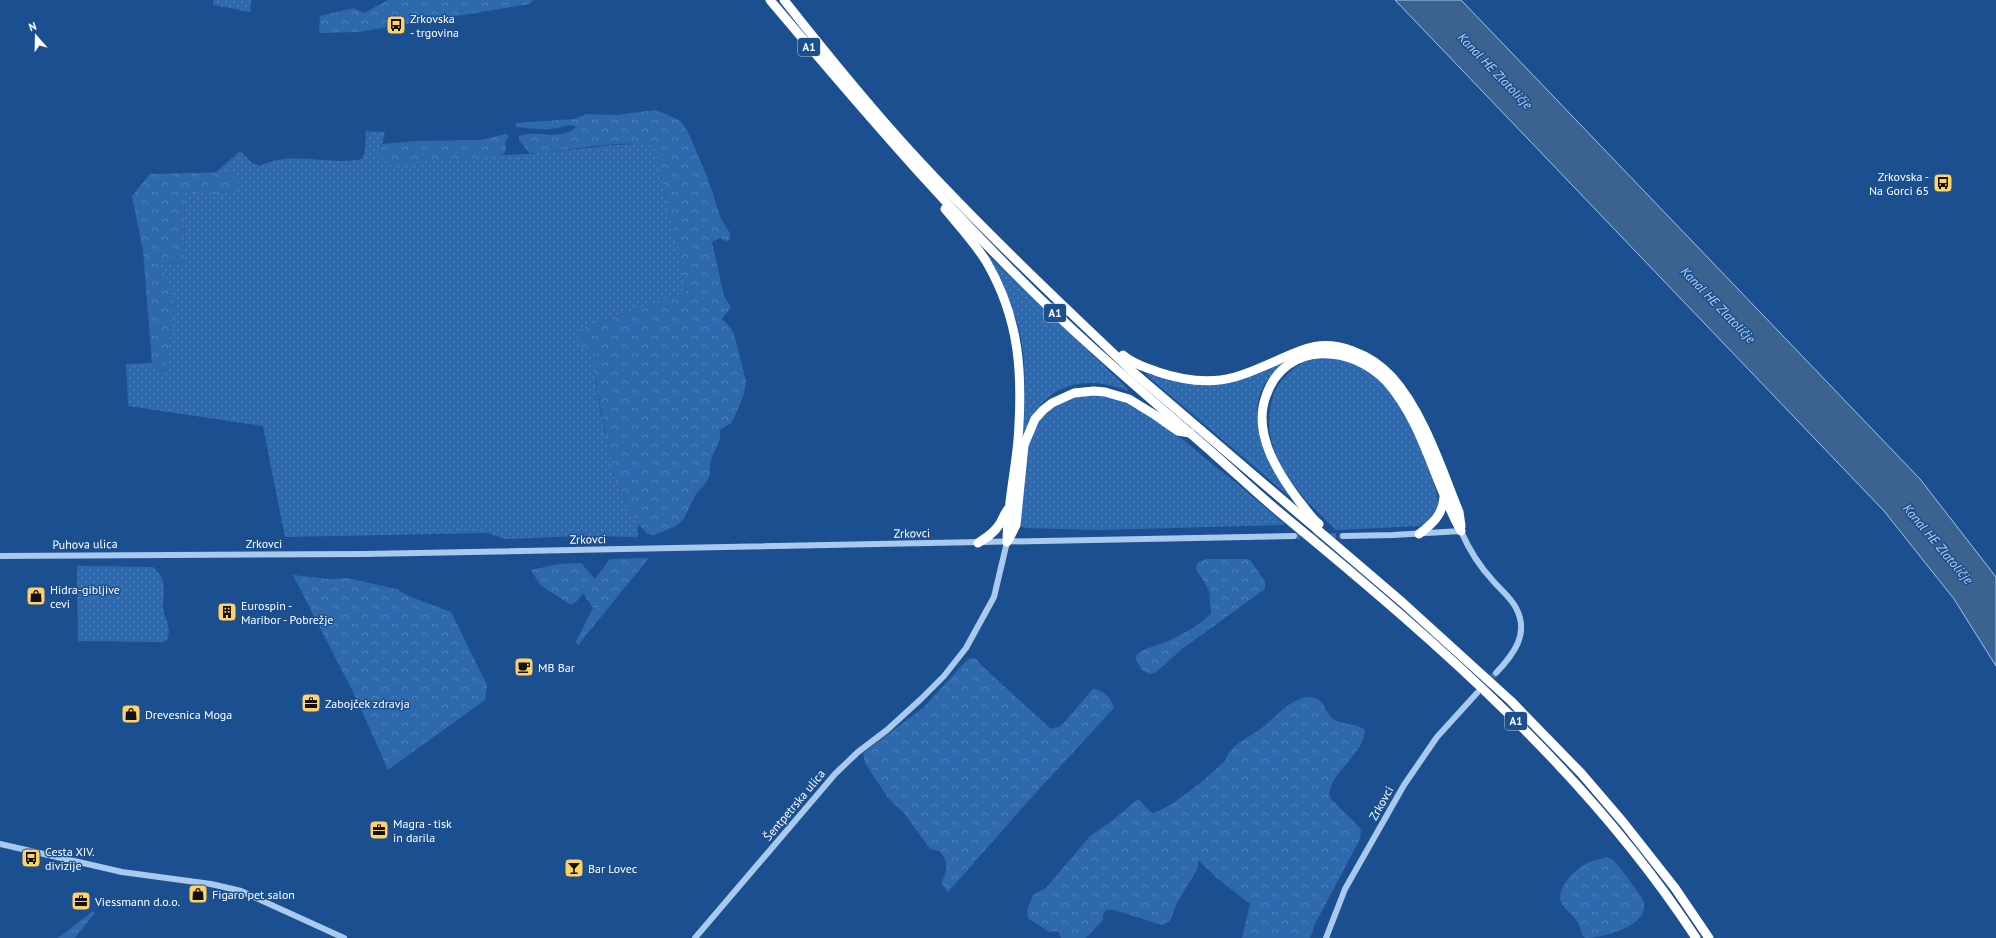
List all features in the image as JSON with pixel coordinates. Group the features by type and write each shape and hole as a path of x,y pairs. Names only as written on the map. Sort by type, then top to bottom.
{"highway":[{"name":"A1","path":"785,1 850,81 912,153 982,226 1133,372 1449,644 1545,735 1628,828 1675,888 1710,938"},
{"name":"A1","path":"773,4 864,112 975,234 1059,317 1439,649 1540,745 1648,869 1696,938"},
{"path":"929,183 930,191 970,238 985,260 995,278 1016,338 1021,385 1018,440 1007,542"},
{"path":"1098,338 1107,340 1130,361 1169,376 1201,381 1235,377 1267,366 1305,349 1318,346 1350,350 1366,357 1378,364 1392,377 1420,419 1459,512 1461,530"},
{"path":"1341,552 1341,544 1314,520 1291,490 1269,453 1262,423 1266,396 1273,382 1283,370 1298,359 1320,352 1340,354 1358,361 1374,370 1386,381 1401,399 1414,422 1444,496 1461,530"},
{"path":"1007,542 1016,526 1024,445 1035,419 1052,403 1074,393 1094,391 1105,392 1129,400 1155,415 1178,431 1190,433"},
{"path":"1419,534 1440,514 1444,507 1444,496"},
{"path":"978,543 989,536 999,526 1004,513 1010,507"}],"street":[{"path":"1343,536 1419,534 1461,530 1478,562 1512,601 1520,617 1520,637 1517,648 1512,657 1496,673"},
{"name":"Zrkovci","path":"169,554 365,554 1294,536"},
{"name":"Šentpetrska ulica","path":"695,938 835,774 858,752 887,730 922,699 944,676 966,648 991,605 998,589 1007,542"},
{"name":"Puhova ulica","path":"0,556 169,554"},
{"name":"Zrkovci","path":"1326,938 1345,889 1404,785 1438,737 1477,693"},
{"path":"0,844 122,872 230,888 251,895 295,914 344,938"}],"green space":[{"path":"213,0 251,0 250,12 213,5"},
{"path":"388,0 533,0 530,4 358,32 319,33 320,16 354,8 364,13"},
{"path":"656,110 681,121 689,134 708,179 721,219 730,233 730,240 726,241 720,238 712,242 724,296 731,307 722,319 734,334 746,381 744,394 735,416 731,423 720,430 720,440 711,460 708,480 696,494 681,522 672,528 653,535 648,534 638,524 626,504 624,495 616,485 597,390 594,363 597,354 586,351 578,344 577,333 581,329 685,292 686,288 655,149 646,145 617,144 541,153 529,153 519,140 519,136 526,134 563,134 576,127 569,125 552,129 542,129 517,127 515,125 516,123 574,119 587,114 616,115"},
{"path":"366,131 385,132 382,144 380,146 436,161 541,153 613,145 640,144 650,146 655,149 686,288 685,292 581,329 586,351 597,354 595,378 597,393 614,467 613,474 620,491 624,495 626,504 638,524 638,537 581,536 505,539 488,533 285,537 263,426 128,406 126,364 152,363 165,374 175,302 160,264 184,263 185,193 230,172 215,173 240,151 252,163 260,166 272,161 285,159 349,161 362,159 365,151"},
{"path":"506,134 509,137 505,142 506,149 504,154 499,156 396,164 385,162 378,154 378,149 382,144 417,141 480,140"},
{"path":"230,172 238,181 233,193 185,193 184,263 161,264 175,302 165,374 152,363 143,251 132,196 150,174"},
{"path":"987,254 1125,386 1128,391 1111,385 1094,383 1078,384 1064,388 1050,396 1039,406 1030,421 1023,438 1025,384 1022,343 1013,311 985,255"},
{"path":"1321,357 1342,360 1360,367 1376,377 1389,390 1400,405 1418,440 1437,494 1439,506 1428,522 1419,526 1336,530 1311,505 1288,477 1279,462 1269,428 1272,399 1279,384 1292,369 1302,363"},
{"path":"1282,363 1266,382 1259,397 1257,411 1258,426 1269,455 1292,496 1291,498 1144,373 1181,381 1214,383 1247,377"},
{"path":"1098,394 1129,404 1157,421 1184,441 1285,525 1099,530 1024,528 1020,524 1025,461 1028,444 1041,417 1051,407 1062,401"},
{"path":"649,558 578,645 576,641 593,608 583,593 577,601 571,605 540,585 531,570 558,564 581,563 595,579 610,559"},
{"path":"1207,559 1247,559 1251,561 1265,582 1265,589 1182,649 1155,673 1149,674 1141,669 1136,659 1136,655 1146,649 1184,633 1202,622 1211,613 1209,590 1196,569 1198,562"},
{"path":"77,566 153,567 160,575 163,584 163,608 169,630 167,640 163,642 78,641"},
{"path":"293,575 329,579 348,578 396,589 411,597 451,612 487,685 485,700 388,770 358,702"},
{"path":"968,659 976,659 1051,729 1061,726 1093,689 1104,693 1111,701 1114,708 1032,797 948,892 941,883 946,870 945,859 939,851 930,849 904,813 888,798 865,763 863,753 923,708"},
{"path":"1307,697 1319,700 1331,717 1335,720 1358,726 1365,730 1360,747 1336,777 1329,793 1331,799 1361,830 1360,839 1316,922 1310,938 1242,938 1250,904 1218,879 1198,860 1198,868 1177,903 1170,921 1162,925 1114,910 1106,910 1103,915 1103,920 1086,938 1061,938 1058,931 1049,932 1028,918 1027,911 1033,895 1046,888 1090,836 1113,820 1138,799 1152,813 1180,799 1224,762 1229,752 1234,747 1262,728 1290,704"},
{"path":"1606,857 1610,858 1619,866 1640,895 1644,904 1643,912 1639,919 1622,929 1602,936 1586,938 1582,936 1581,929 1576,920 1561,902 1561,891 1567,880 1576,870 1585,864"},
{"path":"93,911 94,914 75,938 58,938"}],"water":[{"name":"Kanal HE Zlatoličje","path":"1395,0 1461,0 1920,479 1996,577 1996,666 1954,599 1884,511"}],"tunnel":[{"path":"1294,536 1343,536"},
{"path":"1479,691 1496,673"}],"place":[{"name":"Zrkovska - trgovina","path":"396,25"},
{"name":"Zrkovska - Na Gorci 65","path":"1943,183"},
{"name":"Hidra-gibljive cevi","path":"36,596"},
{"name":"Eurospin - Maribor - Pobrežje","path":"227,612"},
{"name":"MB Bar","path":"524,667"},
{"name":"Zabojček zdravja","path":"311,703"},
{"name":"Drevesnica Moga","path":"131,714"},
{"name":"Magra - tisk in darila","path":"379,830"},
{"name":"Cesta XIV. divizije","path":"31,858"},
{"name":"Bar Lovec","path":"574,868"},
{"name":"Figaro pet salon","path":"198,894"},
{"name":"Viessmann d.o.o.","path":"81,901"}]}
